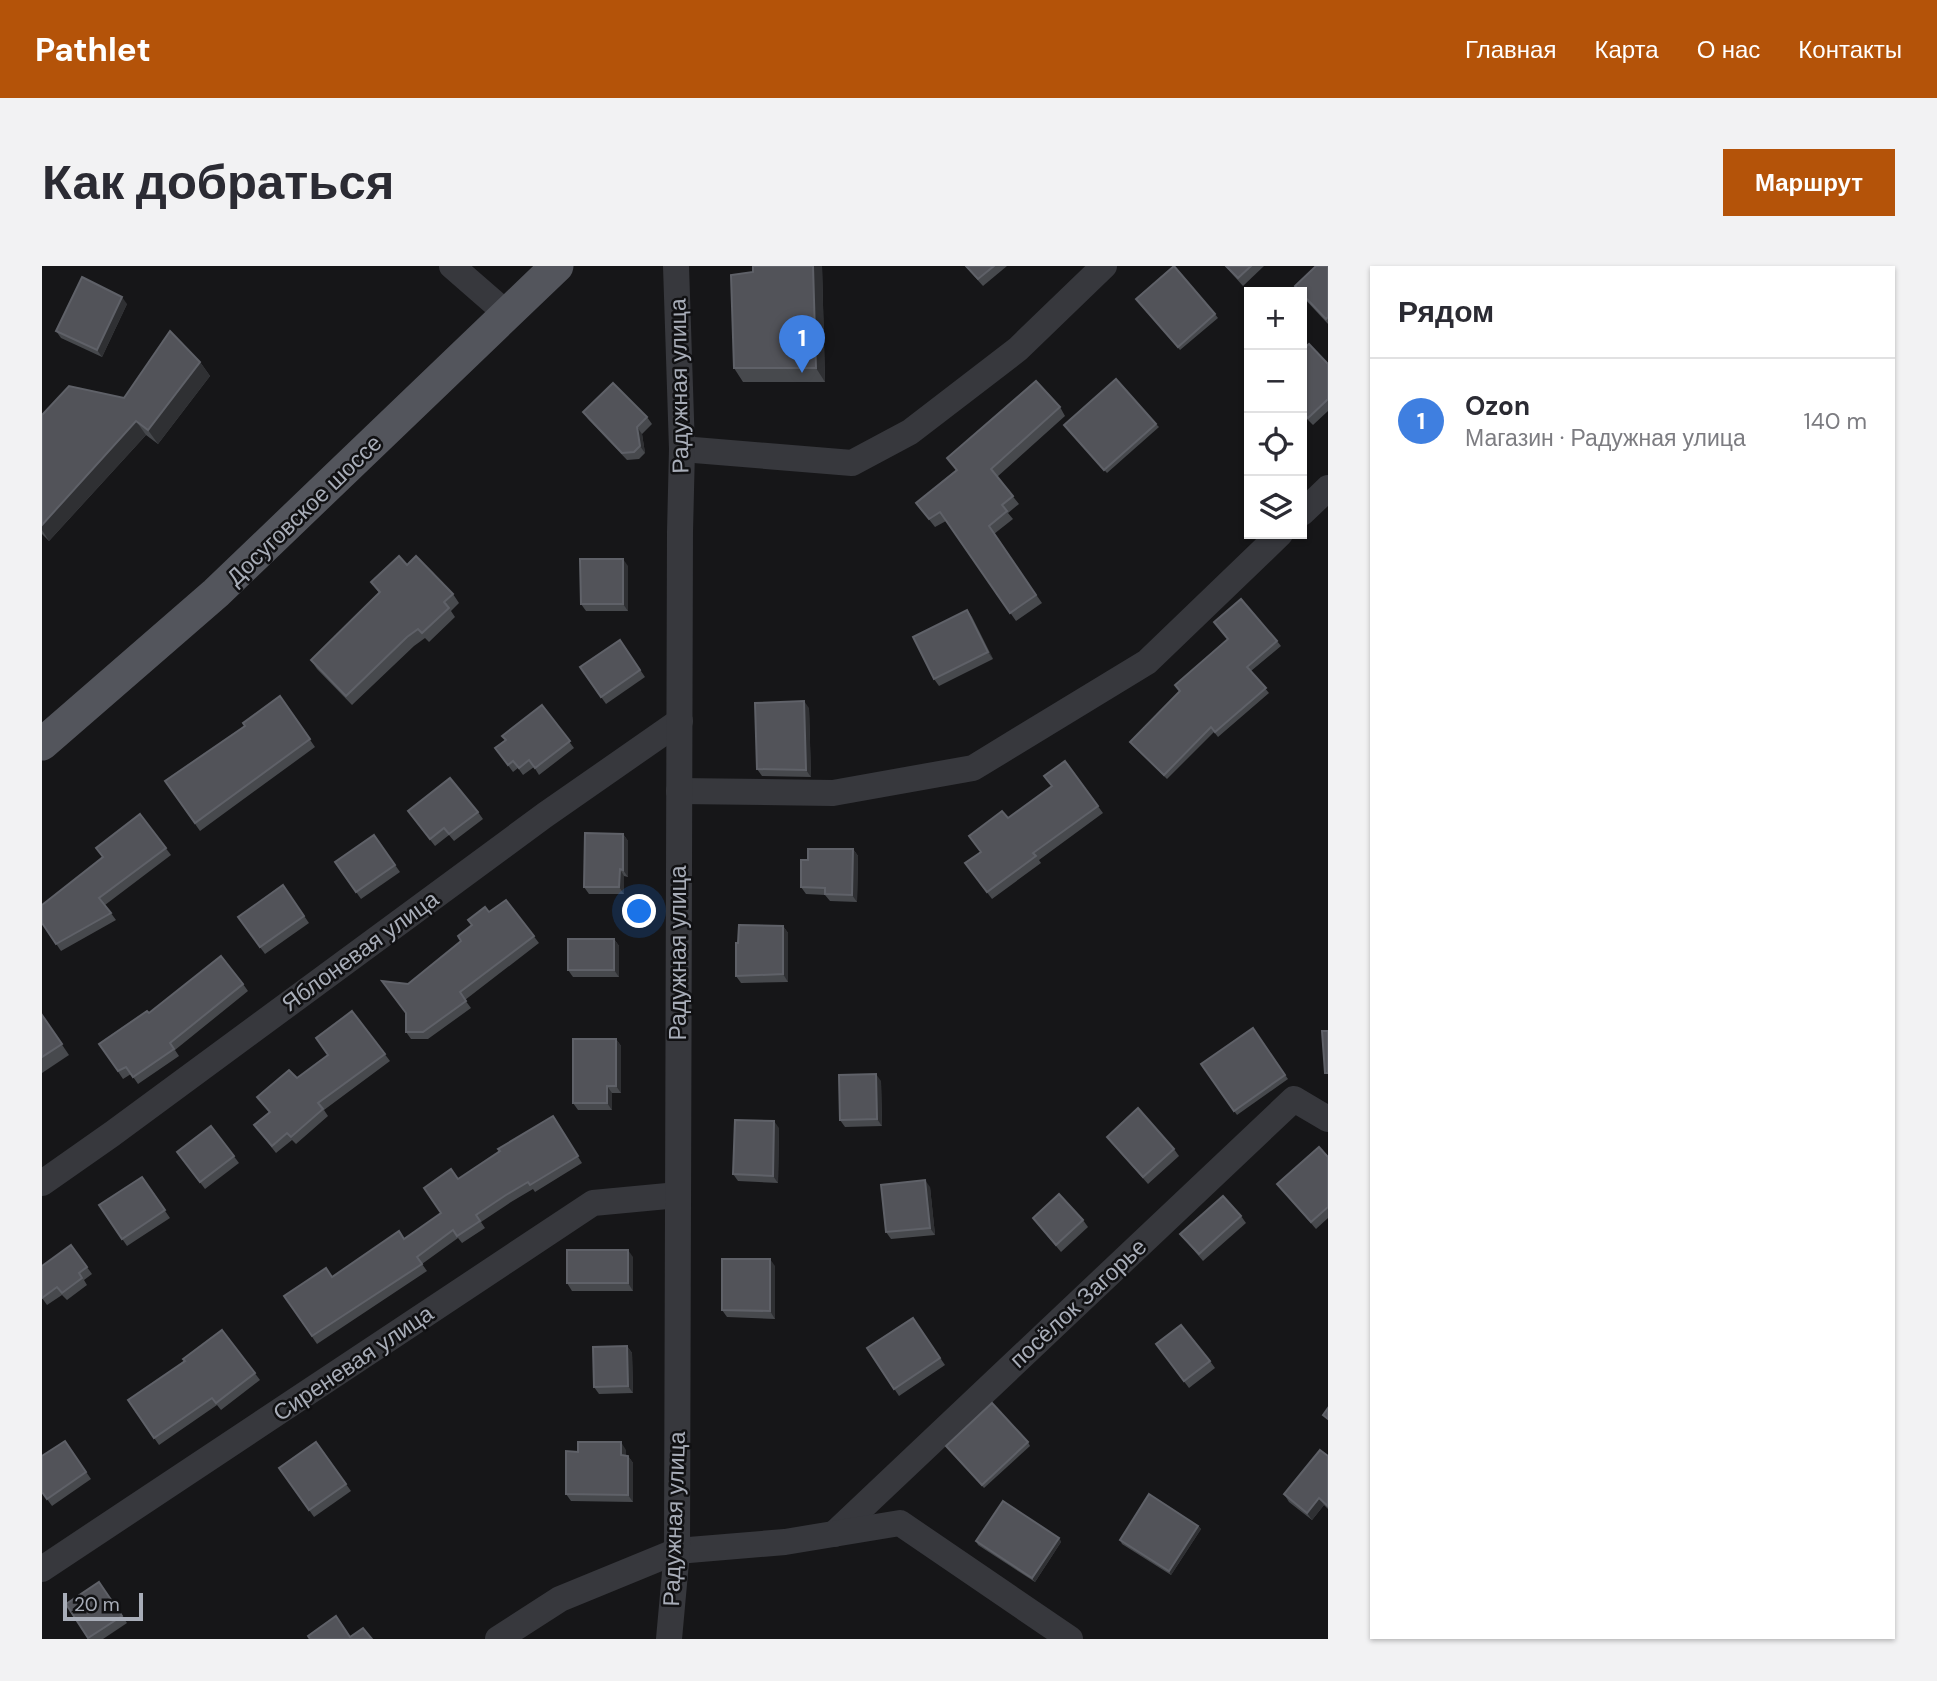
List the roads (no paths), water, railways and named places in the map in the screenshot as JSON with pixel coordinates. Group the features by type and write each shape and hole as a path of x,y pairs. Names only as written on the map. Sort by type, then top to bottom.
{"main road":[{"name":"Досуговское шоссе","path":"42,744 216,593 557,266"}],"street":[{"path":"452,266 507,314"},
{"name":"Радужная улица","path":"669,1639 677,1551 682,449 676,266"},
{"path":"682,449 852,463 910,432 1017,349 1104,266"},
{"path":"1307,508 1328,488"},
{"path":"679,790 833,793 973,768 1147,662 1275,539"},
{"name":"Яблоневая улица","path":"42,1183 545,815 680,721"},
{"name":"посёлок Загорье","path":"834,1534 1294,1099 1328,1119"},
{"name":"Сиреневая улица","path":"42,1569 593,1203 678,1195"},
{"path":"498,1639 559,1599 677,1551 785,1542 900,1522 1070,1639"}],"place":[{"name":"Ozon","path":"802,373"}]}
